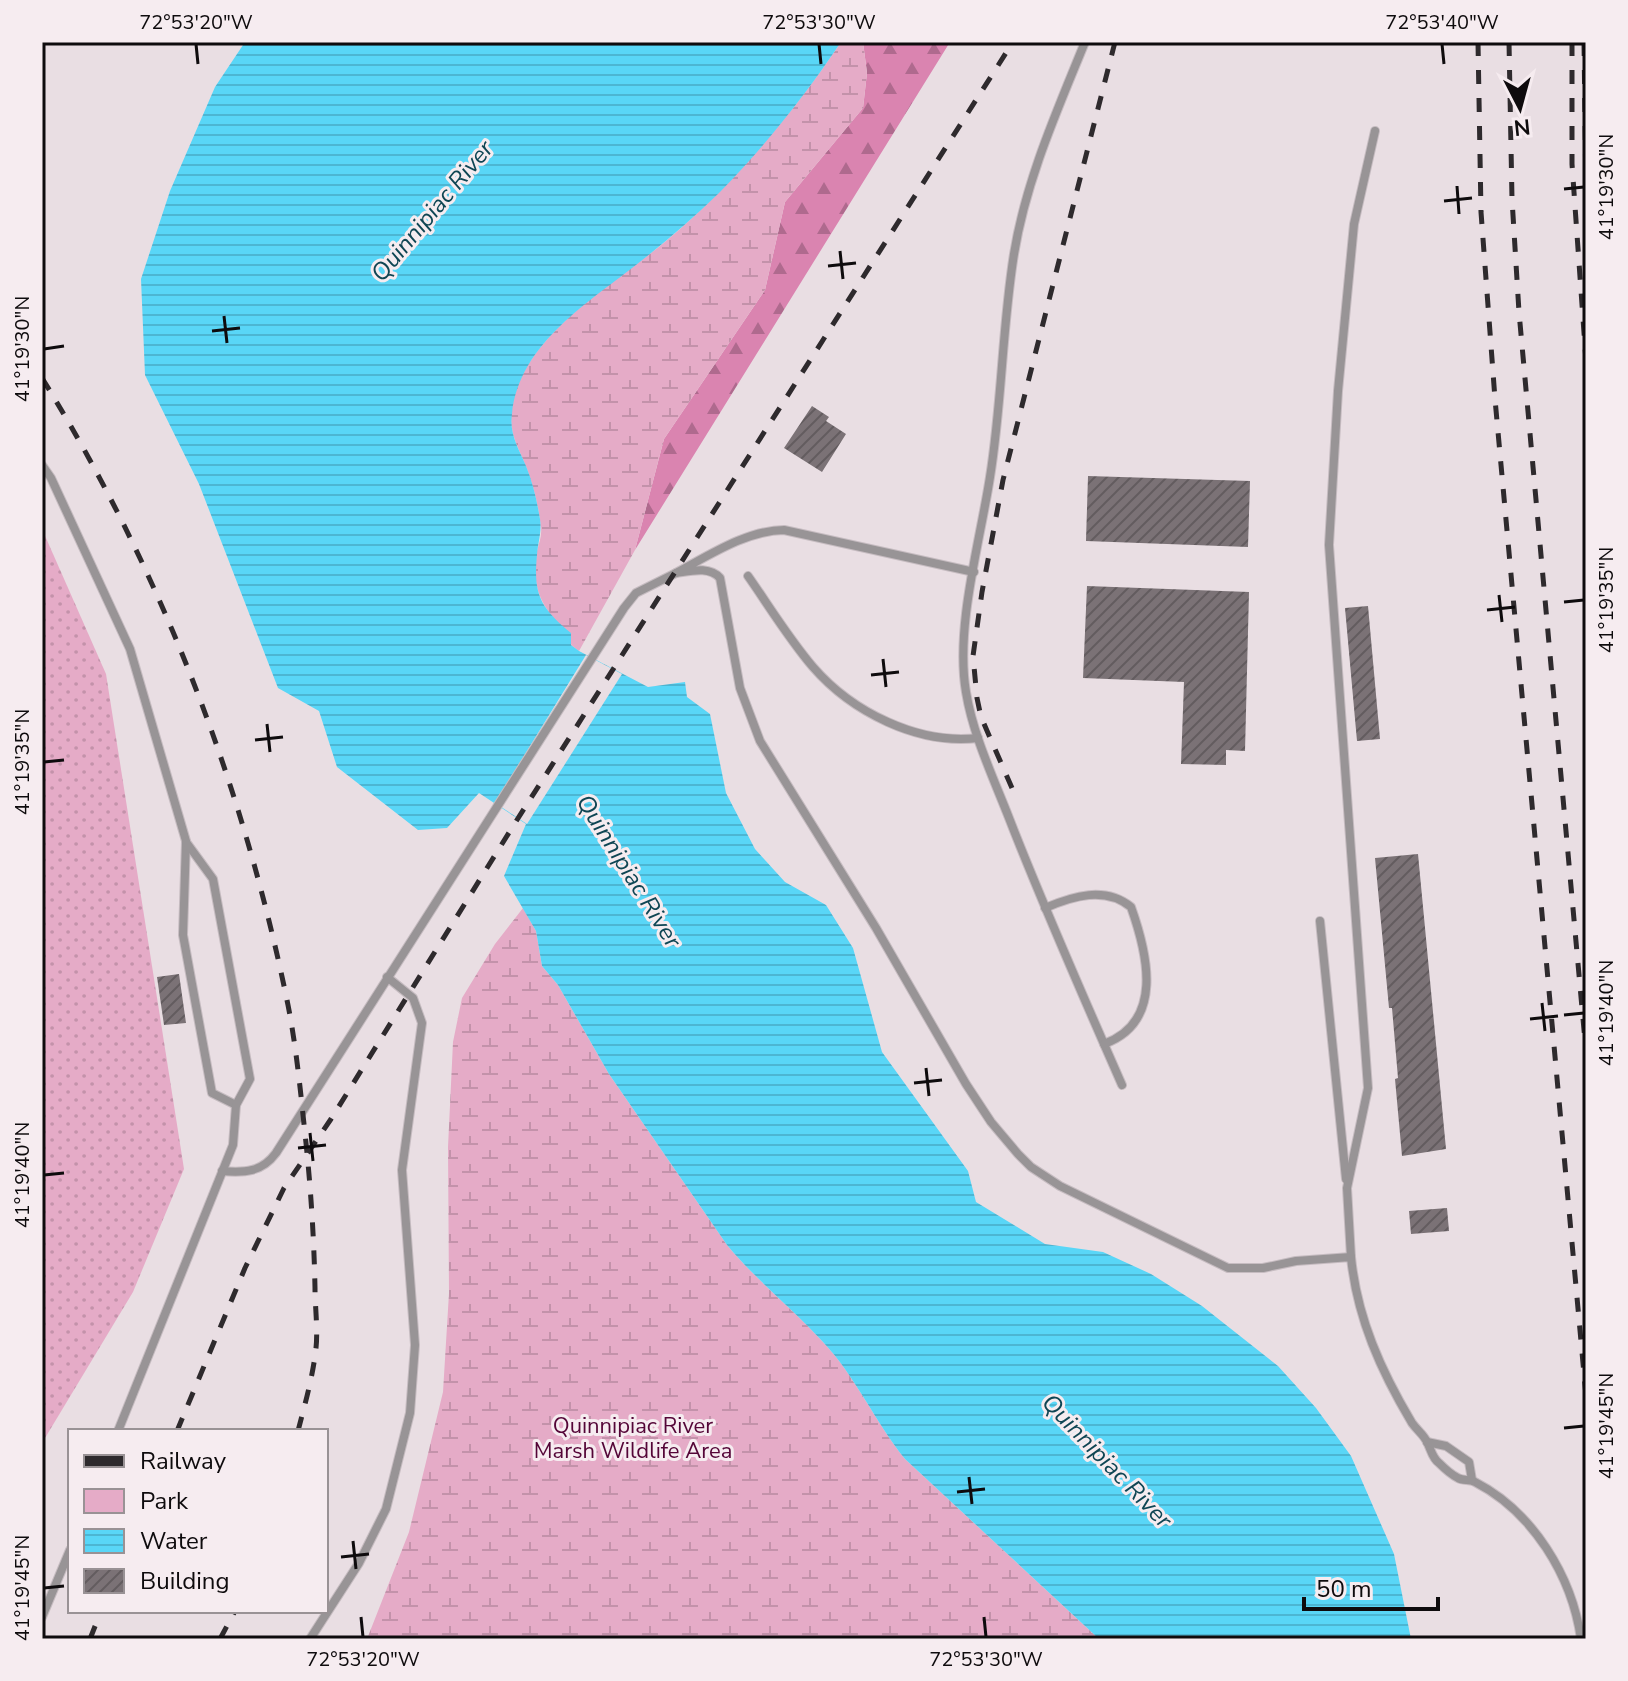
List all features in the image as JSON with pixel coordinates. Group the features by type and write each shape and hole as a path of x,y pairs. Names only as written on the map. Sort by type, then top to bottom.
{"lane":[{"path":"1085,42 1045,143 1014,251 992,466 967,619 963,672 978,738 1045,908 1122,1085"},
{"path":"1347,1188 1368,1088 1329,545 1338,391 1354,224 1375,131"},
{"path":"42,465 51,478 130,649 186,841 183,935 212,1093 236,1105"},
{"path":"222,1171 244,1173 269,1163 630,599 726,548 772,530 784,530 974,572"},
{"path":"676,573 706,570 715,572 720,578 740,688 760,741 876,928 966,1084 991,1122 1018,1154 1031,1167 1060,1186 1228,1268 1263,1268 1296,1261 1351,1257"},
{"path":"748,576 808,661 843,694 885,720 923,734 942,739 978,738"},
{"path":"119,1429 233,1145 236,1105 250,1079 213,879 186,841"},
{"path":"1045,908 1078,897 1098,895 1121,898 1131,907 1142,942 1147,993 1145,1008 1130,1031 1104,1044"},
{"path":"1320,921 1351,1257 1365,1327 1374,1350 1436,1462 1460,1480 1472,1480 1521,1516 1544,1545 1574,1604 1581,1639"},
{"path":"328,1611 359,1563 386,1509 410,1413 415,1345 402,1170 422,1023 413,998 387,977"},
{"path":"1427,1442 1446,1446 1469,1462 1472,1480"},
{"path":"42,1617 68,1555"},
{"path":"310,1639 327,1613"}],"green space":[{"path":"841,42 863,42 867,73 863,108 785,202 765,290 664,439 635,550 579,651 572,646 545,606 536,582 541,528 532,483 513,431 511,418 516,390 547,339 594,296 673,235 736,174 799,101"},
{"path":"863,42 950,42 635,550 664,439 765,290 785,202 863,108 867,73"},
{"path":"42,529 106,674 184,1169 133,1292 42,1443"},
{"name":"Quinnipiac River Marsh Wildlife Area","path":"523,908 536,931 542,966 558,985 609,1074 727,1245 835,1356 905,1459 1099,1639 367,1639 409,1532 443,1392 449,1293 448,1147 453,1042 462,998 495,944"}],"water":[{"name":"Quinnipiac River","path":"245,42 841,42 784,120 719,193 661,245 560,326 528,366 518,389 511,421 515,441 533,485 540,519 536,581 541,600 552,616 571,633 571,645 579,651 648,687 685,682 687,697 710,714 726,793 755,849 785,882 826,905 853,948 882,1052 968,1171 976,1202 1045,1244 1103,1252 1151,1274 1202,1306 1278,1366 1316,1408 1351,1456 1394,1554 1411,1639 1099,1639 905,1459 835,1356 727,1245 609,1074 558,985 542,966 536,931 504,876 526,824 479,793 447,828 418,830 337,767 319,711 278,688 199,484 145,375 141,279 170,191 215,87"}],"pier":[{"path":"586,655 622,674 527,824 495,803"}],"building":[{"path":"812,406 829,417 826,421 846,434 822,472 784,448"},
{"path":"1088,476 1250,481 1248,547 1086,541"},
{"path":"1087,586 1249,592 1245,751 1226,750 1226,765 1181,764 1184,682 1083,678"},
{"path":"1368,606 1380,739 1357,741 1345,608"},
{"path":"1418,854 1446,1149 1402,1156 1392,1008 1389,1008 1375,858"},
{"path":"179,974 186,1023 164,1025 157,977"},
{"path":"1447,1208 1449,1231 1411,1234 1409,1211"}],"railway":[{"path":"178,1429 245,1268 284,1188 331,1119 515,823 1013,42"},
{"path":"1012,788 981,717 973,656 1003,480 1115,42"},
{"path":"1478,42 1481,212 1495,399 1586,1396"},
{"path":"1509,42 1512,199 1519,312 1586,1052"},
{"path":"1572,42 1572,164 1586,361"},
{"path":"1584,42 1586,196"},
{"path":"42,378 124,526 193,681 222,760 269,922 296,1057 313,1233 316,1348 298,1429"},
{"path":"90,1639 100,1613"},
{"path":"220,1639 234,1613"}]}
